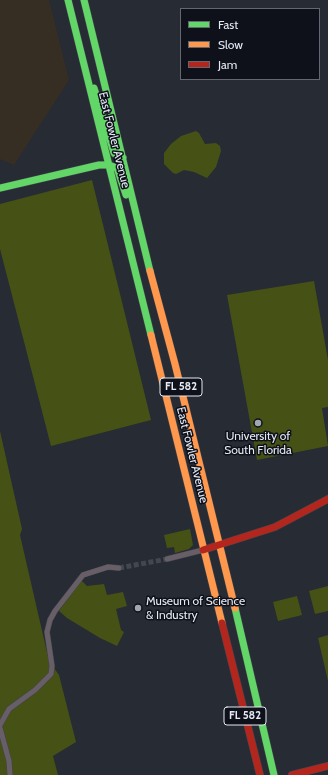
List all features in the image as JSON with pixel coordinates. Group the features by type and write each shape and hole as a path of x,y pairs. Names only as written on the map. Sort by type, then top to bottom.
{"main road":[{"name":"East Fowler Avenue","path":"68,0 203,550 260,775"},
{"name":"East Fowler Avenue","path":"84,0 123,158 139,231 175,364 220,546 274,775"},
{"path":"88,79 97,94 114,153 118,157 123,158"},
{"path":"0,188 98,165 109,165 117,168 133,220 139,231"},
{"path":"203,550 220,546 275,527 328,499"},
{"path":"292,775 328,766"}],"street":[{"path":"167,559 203,550"},
{"path":"0,725 9,709 35,690 51,674 52,666 47,632 50,620 55,611 83,575 108,567 119,568"},
{"path":"0,728 9,761 10,775"}],"shaded area":[{"path":"0,0 49,0 69,80 14,165 0,159"}],"green space":[{"path":"196,131 199,133 205,144 216,143 220,146 221,151 216,167 207,178 194,172 184,170 176,174 164,164 164,153 171,144 181,136"},
{"path":"92,180 151,420 51,446 0,249 0,204"},
{"path":"314,281 328,360 328,407 322,408 328,446 257,460 227,295"},
{"path":"0,431 22,529 20,535 49,661 59,675 76,742 53,756 58,775 0,775"},
{"path":"190,529 193,545 189,549 175,553 174,547 167,548 164,535"},
{"path":"81,580 87,586 104,584 107,595 123,592 127,606 116,609 121,630 124,632 117,646 100,638 67,618 59,611"},
{"path":"328,586 328,611 315,614 309,591"},
{"path":"297,596 302,615 278,621 273,602"},
{"path":"328,635 328,681 318,638"}],"tunnel":[{"path":"119,568 167,559"}],"traffic: fast":[{"path":"68,0 151,335"},
{"path":"84,0 150,271"},
{"path":"94,88 114,153 118,157 123,158"},
{"path":"0,188 99,165 109,165"},
{"path":"109,165 117,168 126,195"},
{"path":"235,608 274,775"}],"traffic: slow":[{"path":"150,271 175,364 235,608"},
{"path":"151,335 222,623"}],"traffic: jam":[{"path":"203,550 275,527 328,499"},
{"path":"222,623 260,775"},
{"path":"292,775 328,766"}],"place":[{"name":"University of South Florida","path":"258,423"},
{"name":"Museum of Science & Industry","path":"138,608"}]}
